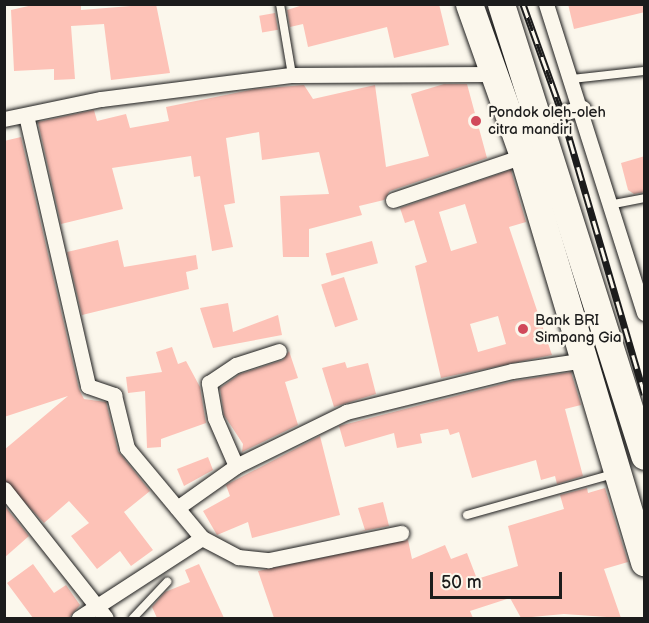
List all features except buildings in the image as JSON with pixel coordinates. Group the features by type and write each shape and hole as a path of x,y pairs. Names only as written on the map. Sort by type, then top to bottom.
{"highway":[{"path":"469,4 523,156 645,562"},
{"path":"501,4 541,118 645,456"}],"street":[{"path":"546,4 614,204 645,313"},
{"path":"4,119 101,99 292,75 493,74"},
{"path":"541,118 583,108"},
{"path":"26,115 87,386 114,394 127,448 202,538 238,557 269,560 401,532"},
{"path":"393,200 523,156"},
{"path":"236,466 215,418 209,383 236,365 279,351"},
{"path":"177,508 236,466 346,412 512,371 586,360"},
{"path":"4,489 102,614"},
{"path":"80,618 102,614 202,538"}],"lane":[{"path":"280,4 292,75"},
{"path":"572,79 645,71"},
{"path":"614,204 645,198"},
{"path":"467,515 619,472"},
{"path":"133,618 167,582"}],"railway":[{"path":"523,4 562,113 644,394"}],"place":[{"name":"Pondok oleh-oleh citra mandiri","path":"476,121"},
{"name":"Bank BRI Simpang Gia","path":"523,329"}]}
